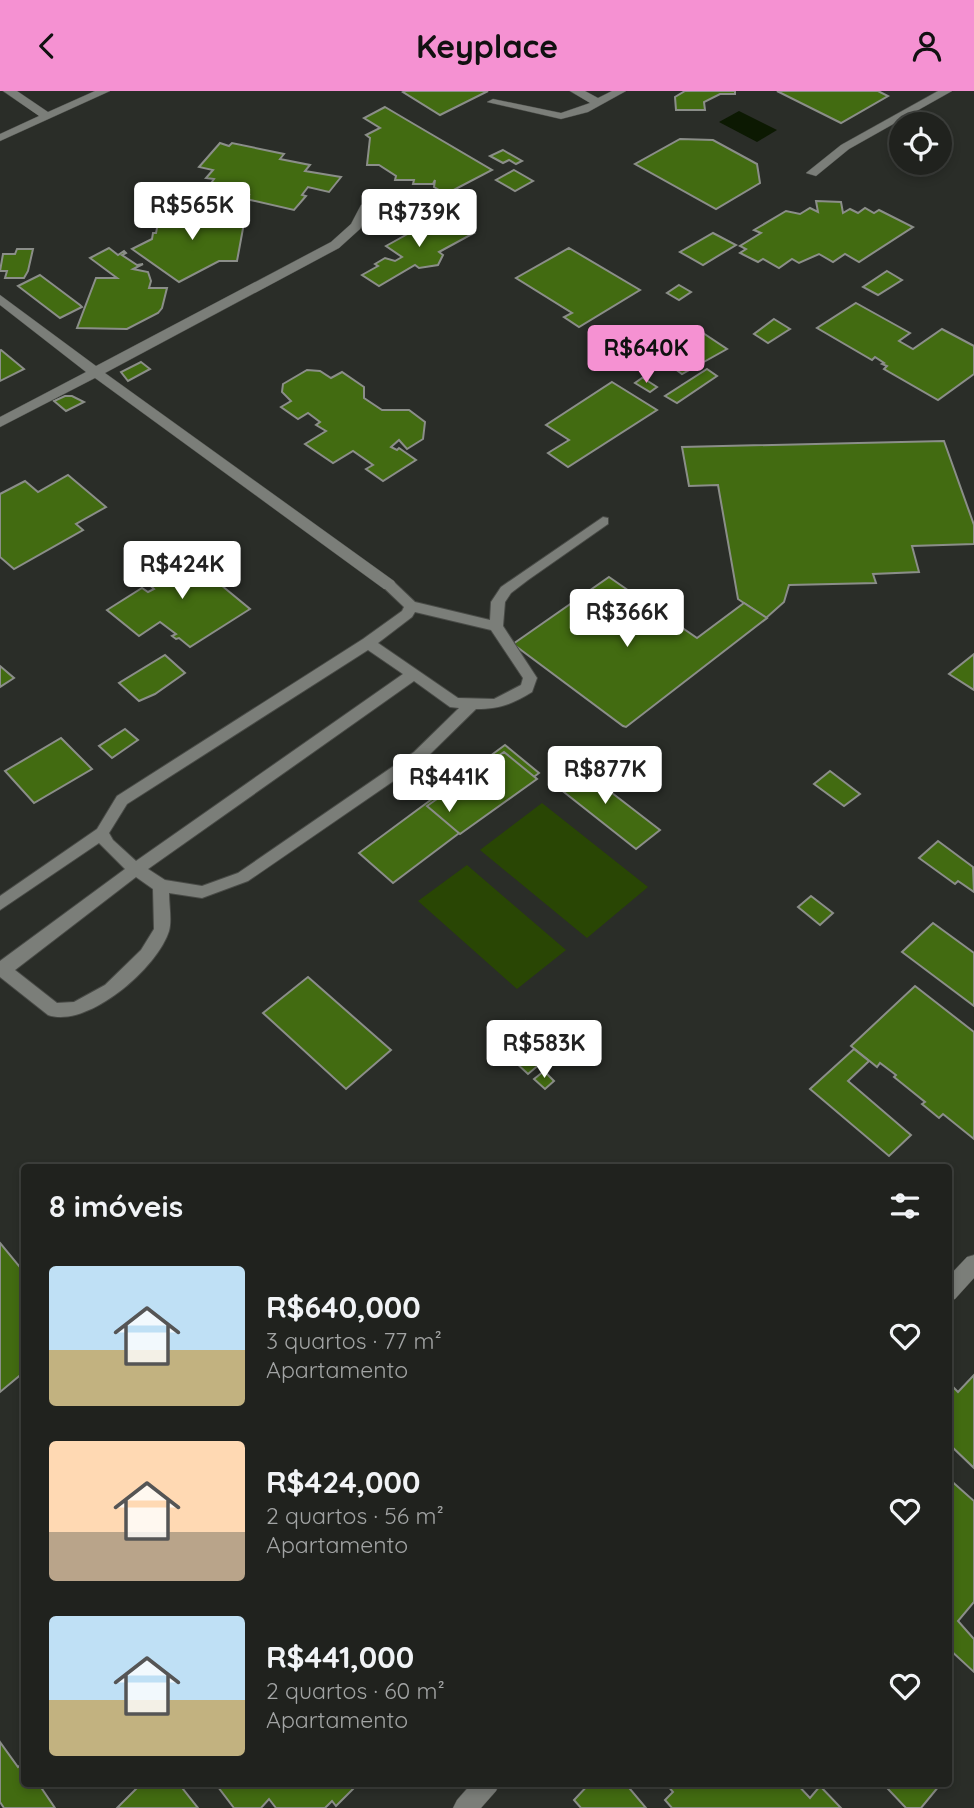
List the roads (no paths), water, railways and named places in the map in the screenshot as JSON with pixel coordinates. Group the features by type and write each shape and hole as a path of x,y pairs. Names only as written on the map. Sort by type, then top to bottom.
{"street":[{"path":"9,91 47,116"},
{"path":"0,138 104,91"},
{"path":"576,91 599,103"},
{"path":"493,102 561,116 572,115 620,91"},
{"path":"812,173 845,147 946,91"},
{"path":"0,423 335,245 356,226 365,208"},
{"path":"0,299 95,372 389,585"},
{"path":"952,1287 974,1264"},
{"path":"465,1808 484,1787"}],"lane":[{"path":"368,643 455,703 501,702 519,695 527,688 530,678 495,626 498,601 506,590 603,521"},
{"path":"389,585 411,606 495,626"},
{"path":"0,904 102,833 109,817 122,800 368,643 407,614 411,606"},
{"path":"161,886 162,930 156,944 111,990 76,1009 54,1010 1,969 136,869 414,674"},
{"path":"102,833 107,845 161,886 202,891 243,877 419,756 472,704"}]}
